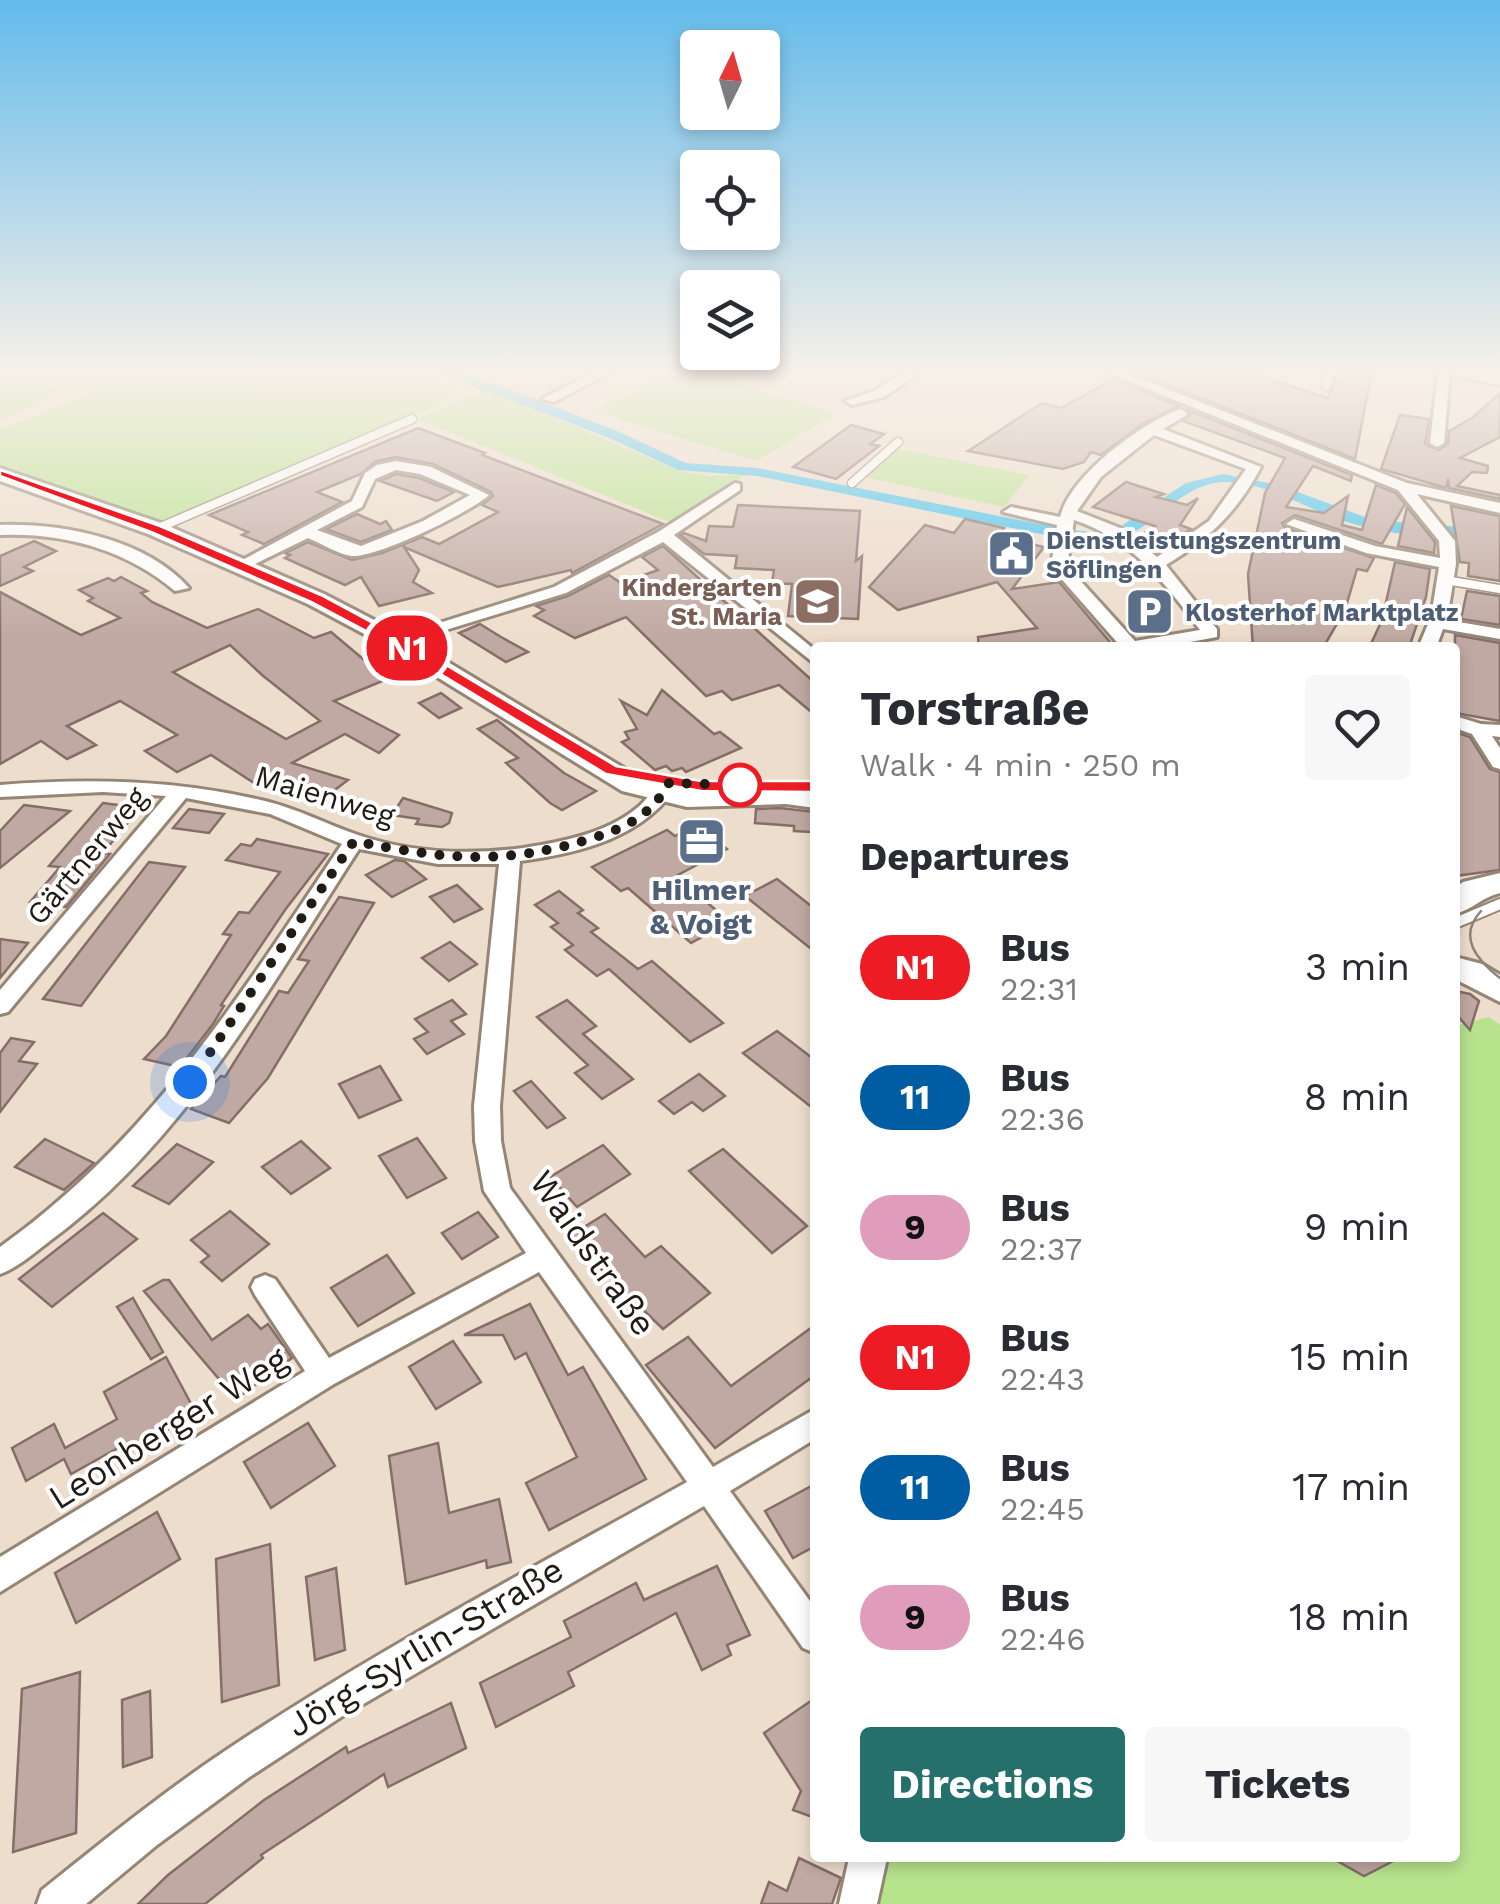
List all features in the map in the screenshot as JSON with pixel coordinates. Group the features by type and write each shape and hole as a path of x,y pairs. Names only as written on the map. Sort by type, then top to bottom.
{"street":[{"path":"1107,460 1074,496 1065,522 1060,567 1128,642"},
{"path":"1158,563 1210,532 1254,467 1235,460"},
{"path":"1328,460 1403,487 1500,508"},
{"path":"241,565 357,504 369,477 390,466 410,466 482,494 428,524 363,550 351,551 308,532"},
{"path":"0,474 156,529 241,565 323,610 394,640 632,785 666,789 810,786"},
{"path":"394,640 560,590 664,535 735,487"},
{"path":"1403,487 1443,534 1446,572 1437,623 1429,642"},
{"path":"1012,512 1110,526 1158,563 1222,642"},
{"path":"1294,524 1446,572"},
{"path":"0,530 31,528 110,547 170,577 181,588"},
{"path":"664,535 810,655"},
{"path":"1437,623 1500,634"},
{"path":"1160,642 1211,633"},
{"path":"1466,725 1500,731"},
{"path":"1466,725 1500,763"},
{"name":"Maienweg","path":"0,791 75,784 181,791 290,814 354,841 440,856 510,858 541,854 617,830 645,815 666,789"},
{"path":"666,789 686,798 786,796 810,799"},
{"name":"Gärtnerweg","path":"0,1006 181,791"},
{"path":"0,1262 91,1194 168,1110 354,841"},
{"name":"Waidstraße","path":"510,858 487,1106 488,1141 497,1191 810,1629"},
{"path":"1460,901 1474,889 1500,883"},
{"path":"1460,965 1500,990"},
{"name":"Leonberger Weg","path":"0,1576 324,1376 543,1257"},
{"name":"Leonberger Weg","path":"265,1287 324,1376"},
{"name":"Jörg-Syrlin-Straße","path":"56,1904 111,1855 254,1749 376,1672 810,1426"},
{"path":"858,1904 867,1862"}],"lane":[{"path":"156,529 317,460"},
{"path":"852,482 877,460"},
{"path":"1446,572 1500,589"},
{"path":"1460,905 1500,904"}],"green space":[{"path":"0,460 309,460 159,524 0,466"},
{"path":"518,460 653,460 680,471 708,476 744,475 677,525"},
{"path":"886,460 953,460 1029,475 1004,507 865,477"},
{"path":"1489,1017 1500,1025 1500,1904 878,1904 887,1862 1460,1862 1460,1025"}],"building":[{"path":"341,460 384,460 317,492 342,502 264,544 242,535 248,532 209,515"},
{"path":"410,460 495,460 663,524 572,573 571,570 498,587 404,547 419,570 413,582 432,593 379,606 361,577 345,585 285,558 290,555 285,553 308,542 352,560 422,537 439,544 498,512 482,505 493,496 491,492 433,464"},
{"path":"803,460 861,460 836,479 793,467"},
{"path":"1015,460 1086,460 1063,469"},
{"path":"1284,460 1314,460 1352,475 1351,481 1313,466 1286,507 1324,513 1348,496 1342,525 1362,530 1376,485 1396,493 1405,504 1382,544 1295,515 1282,523 1285,528 1374,558 1367,571 1357,569 1345,610 1326,642 1253,642 1248,574 1265,493"},
{"path":"1384,460 1466,460 1488,466 1487,473 1472,472 1457,486 1500,495 1500,499 1449,488 1448,479 1446,488 1381,469"},
{"path":"396,474 454,492 437,501 380,481"},
{"path":"1126,482 1164,494 1156,497 1187,505 1198,498 1180,525 1191,529 1163,548 1138,537 1155,526 1093,507"},
{"path":"738,505 860,511 856,561 862,556 858,619 788,616 792,584 772,583 774,570 735,568 737,556 704,554 680,535 706,541 709,526 733,527"},
{"path":"1451,506 1500,516 1500,581 1468,576 1469,563 1460,562"},
{"path":"1407,507 1435,542 1434,553 1398,546"},
{"path":"357,514 380,524 386,521 392,530 361,542 326,529"},
{"path":"965,519 1004,528 997,536 1044,547 1012,589 1059,582 1110,642 978,642 978,637 1037,628 997,582 898,610 869,587 925,525 954,533"},
{"path":"34,541 56,551 24,567 33,571 0,586 0,556"},
{"path":"663,546 810,678 810,711 779,685 732,700 722,691 706,696 626,617 575,638 534,616 544,610 536,606 568,596 609,575 621,583 658,570 642,557"},
{"path":"1395,562 1430,569 1426,597 1411,642 1372,642 1382,620"},
{"path":"121,577 147,591 141,593 152,602 207,628 258,609 314,638 331,632 369,664 383,658 402,673 334,701 399,735 379,753 345,734 292,763 348,780 324,798 263,778 254,783 211,755 177,772 145,751 177,735 120,701 67,726 96,745 67,759 41,741 0,764 0,592 81,635 120,618 88,601 93,598 79,590 108,578 114,581","holes":["230,645 320,721 286,739 173,672"]},
{"path":"1467,591 1500,596 1500,625 1461,619"},
{"path":"480,624 528,652 506,662 459,633"},
{"path":"1455,635 1500,643 1500,721 1460,714 1460,642 1455,642"},
{"path":"662,690 714,734 720,732 741,748 686,772 682,768 672,771 666,766 655,770 622,742 629,739 625,732 637,729 621,701 647,715"},
{"path":"441,693 461,708 439,718 419,703"},
{"path":"497,720 564,773 596,791 562,810 550,803 506,763 518,758 478,729"},
{"path":"1460,734 1470,737 1490,769 1500,772 1500,870 1460,875"},
{"path":"403,798 452,813 449,823 442,827 416,824 419,819 392,815"},
{"path":"103,803 140,808 103,853 110,854 66,907 30,902 60,867 49,866"},
{"path":"24,805 70,811 0,868 0,831"},
{"path":"189,809 224,814 209,833 173,828"},
{"path":"756,809 810,812 810,832 794,831 794,826 755,823"},
{"path":"697,825 727,849 676,876 730,922 691,943 628,888 621,891 592,867 667,830 675,836"},
{"path":"257,839 328,854 285,910 221,1005 224,1006 213,1024 180,1067 144,1059 166,1036 231,935 223,934 239,912 249,913 280,872 226,860 241,844 251,846"},
{"path":"395,860 404,861 426,879 392,897 366,875"},
{"path":"149,862 185,867 81,1006 43,999"},
{"path":"777,879 810,905 810,948 745,896"},
{"path":"457,885 482,909 454,922 430,897"},
{"path":"559,891 598,928 591,932 638,969 652,961 723,1023 690,1042 609,969 597,976 565,950 573,945 551,927 558,923 535,905"},
{"path":"339,897 374,903 268,1078 229,1123 191,1109 221,1076 225,1077 279,991 288,993 309,961 298,959"},
{"path":"0,939 28,943 0,978"},
{"path":"450,942 477,964 449,981 422,958"},
{"path":"1460,992 1479,1001 1470,1030 1460,1019"},
{"path":"452,1000 466,1014 451,1021 464,1034 427,1054 414,1039 428,1032 415,1019"},
{"path":"567,1000 596,1026 583,1034 633,1079 602,1099 575,1073 588,1065 537,1017"},
{"path":"777,1031 810,1056 810,1106 743,1053"},
{"path":"11,1038 34,1042 19,1061 37,1064 0,1112 0,1053"},
{"path":"380,1066 401,1100 359,1118 339,1084"},
{"path":"699,1074 725,1096 703,1111 692,1102 674,1114 659,1101"},
{"path":"531,1081 565,1118 547,1128 514,1091"},
{"path":"417,1138 446,1178 407,1198 379,1156"},
{"path":"45,1139 94,1163 64,1190 15,1167"},
{"path":"301,1141 330,1168 291,1194 262,1167"},
{"path":"177,1144 213,1162 169,1204 133,1186"},
{"path":"603,1145 630,1174 577,1207 550,1177"},
{"path":"723,1149 807,1226 772,1253 689,1171"},
{"path":"230,1211 269,1244 222,1281 201,1262 209,1256 191,1240"},
{"path":"478,1212 498,1237 462,1259 442,1233"},
{"path":"103,1213 137,1239 52,1307 19,1279"},
{"path":"605,1214 645,1257 661,1246 710,1293 663,1329 568,1237"},
{"path":"387,1255 414,1293 358,1326 331,1288"},
{"path":"169,1280 212,1340 248,1315 261,1329 268,1324 292,1358 236,1399 144,1291"},
{"path":"133,1298 163,1352 151,1359 117,1307"},
{"path":"530,1304 568,1375 583,1367 646,1479 549,1530 526,1483 577,1457 526,1353 515,1359 503,1335 464,1335"},
{"path":"810,1329 810,1379 715,1448 646,1365 688,1337 731,1386"},
{"path":"453,1341 481,1382 436,1409 409,1367"},
{"path":"166,1357 196,1413 133,1450 129,1442 71,1474 64,1459 26,1481 12,1448 54,1424 65,1448 117,1419 104,1392"},
{"path":"308,1423 335,1466 271,1508 244,1462"},
{"path":"438,1443 449,1513 499,1499 511,1562 487,1568 486,1560 406,1584 389,1456"},
{"path":"810,1487 810,1549 793,1558 765,1511"},
{"path":"157,1512 180,1559 76,1623 55,1573"},
{"path":"270,1544 279,1685 222,1702 216,1559"},
{"path":"717,1566 750,1635 727,1645 731,1655 702,1670 676,1613 568,1672 574,1686 496,1727 480,1683 571,1637 564,1621 636,1583 644,1600"},
{"path":"336,1568 345,1650 315,1660 306,1577"},
{"path":"80,1672 76,1833 13,1852 22,1689"},
{"path":"150,1691 152,1757 123,1767 122,1700"},
{"path":"810,1701 810,1816 793,1810 801,1791 764,1733"},
{"path":"451,1703 466,1748 388,1787 384,1774 261,1855 263,1858 205,1904 138,1904 168,1875 264,1800 346,1747 348,1753"},
{"path":"799,1858 841,1878 832,1904 761,1904 769,1882 787,1891"},
{"path":"1339,1862 1391,1862 1364,1876"}],"waterway":[{"path":"668,460 683,467 757,472 1070,535 1103,538 1137,524 1191,486 1223,478 1274,488 1373,524 1500,535"}],"tram line":[{"path":"1481,911 1470,939 1484,964 1500,978"}],"bus line":[{"name":"N1","path":"0,474 156,529 316,598 612,770 701,786 810,785"}],"place":[{"name":"Dienstleistungszentrum Söflingen","path":"1011,554"},
{"name":"Kindergarten St. Maria","path":"817,601"},
{"name":"Klosterhof Marktplatz","path":"1150,612"},
{"name":"Hilmer & Voigt","path":"701,841"}],"route":[{"path":"190,1082 354,841 468,858 541,854 617,830 645,815 658,803 669,783 740,785"}]}
